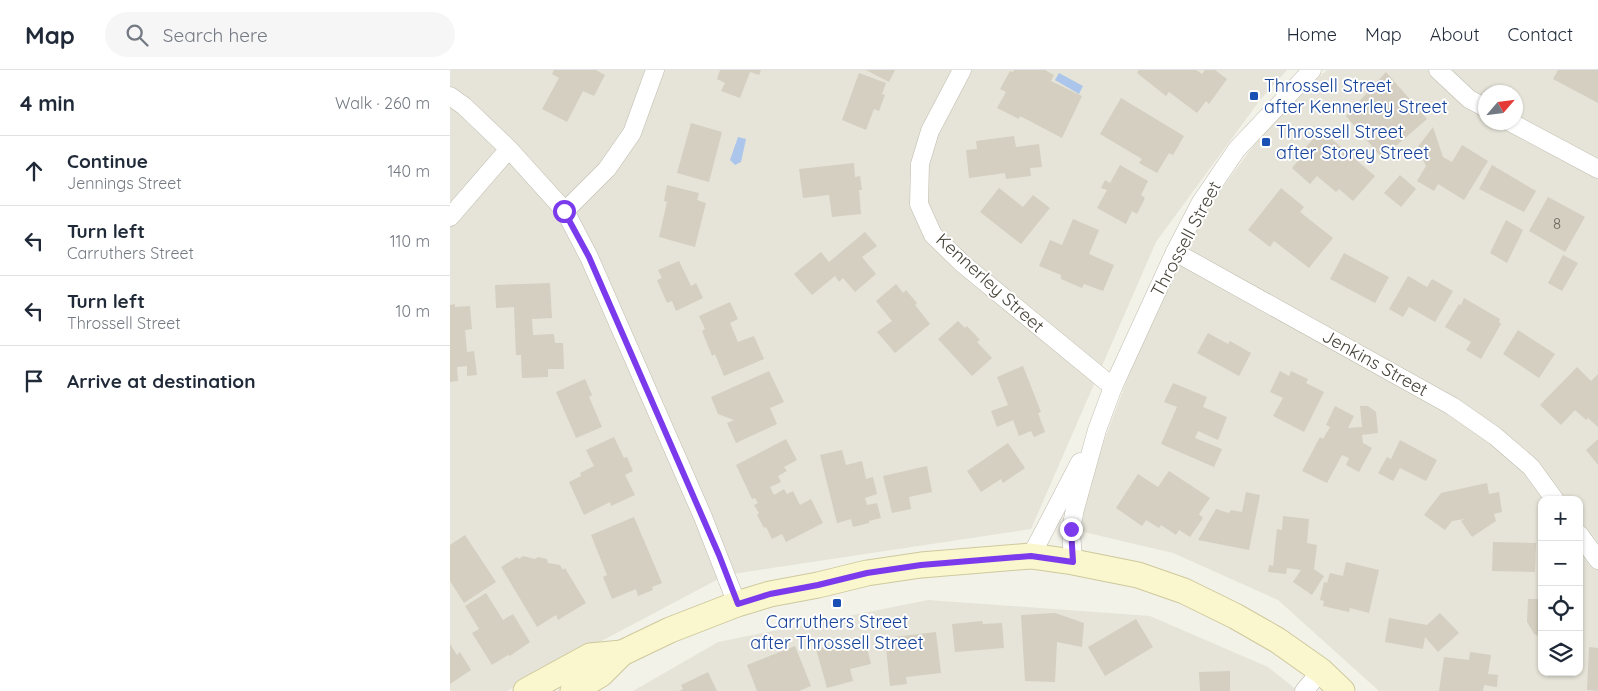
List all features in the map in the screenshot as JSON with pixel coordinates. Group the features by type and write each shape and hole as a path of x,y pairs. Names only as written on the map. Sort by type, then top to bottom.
{"main road":[{"path":"573,691 601,674 622,653 670,630 770,594 867,573 962,560 1031,556 1138,575 1184,591 1235,616 1277,640 1321,671 1342,691"},
{"path":"526,691 590,656 622,653"}],"street":[{"path":"564,211 607,169 632,133 655,70"},
{"name":"Kennerley Street","path":"962,70 930,131 920,164 919,204 933,235 963,264 1113,387"},
{"name":"Throssell Street","path":"1031,556 1096,430 1113,387 1175,252 1201,202 1237,149 1312,70"},
{"path":"1438,70 1469,99 1478,104"},
{"path":"450,96 464,106 509,149 564,211 593,265 719,555 738,604"},
{"path":"1523,129 1598,169"},
{"path":"450,216 509,149"},
{"name":"Jenkins Street","path":"1175,252 1452,406 1495,436 1531,467 1552,496"},
{"name":"Throssell Street","path":"1073,562 1071,529 1096,430"},
{"path":"1583,539 1598,560"},
{"path":"1304,691 1321,671"}],"shaded area":[{"path":"450,70 1287,70 1260,100 1156,242 1031,529 726,575 507,691 450,691"},
{"path":"1327,70 1598,70 1598,691 1379,691 1278,600 1173,553 1071,529 1175,252 1276,115"},
{"path":"928,600 1150,616 1268,667 1298,691 633,691 718,642"}],"water":[{"path":"1059,73 1083,86 1079,94 1055,80"},
{"path":"738,137 746,139 741,162 735,165 730,160"}],"building":[{"path":"554,70 596,70 605,75 594,96 583,91 567,122 542,109 559,78 552,74"},
{"path":"720,70 761,70 759,75 750,72 740,98 721,91 725,83 717,79"},
{"path":"866,70 895,70 889,82"},
{"path":"1014,70 1045,70 1054,75 1051,81 1082,96 1062,138 1020,116 1019,119 997,108 1006,92 1000,89 1010,71 1013,72"},
{"path":"1139,70 1196,70 1202,74 1205,70 1215,70 1227,79 1209,104 1206,101 1197,113 1169,92 1166,96 1137,73"},
{"path":"1558,70 1598,70 1598,103 1553,79"},
{"path":"1386,72 1427,119 1382,158 1346,116"},
{"path":"859,73 886,83 882,94 885,95 879,111 874,109 866,130 842,120"},
{"path":"1121,98 1184,136 1173,155 1169,153 1157,173 1139,163 1142,159 1100,134"},
{"path":"691,123 722,132 709,182 677,173"},
{"path":"1433,127 1443,157 1452,162 1462,145 1488,161 1464,200 1438,184 1434,191 1417,181 1426,166 1417,148"},
{"path":"1321,130 1375,176 1353,201 1339,189 1336,192 1317,176 1310,184 1292,168 1307,150 1305,148"},
{"path":"1014,136 1016,147 1039,144 1042,167 1030,168 1031,176 1006,179 1005,173 969,178 966,150 977,149 976,141"},
{"path":"854,163 855,177 860,176 862,190 859,190 861,214 832,217 829,195 803,198 799,169"},
{"path":"1120,165 1148,181 1141,195 1145,198 1137,214 1132,211 1126,224 1097,208 1107,190 1101,188 1105,180 1110,183"},
{"path":"1492,165 1536,191 1524,212 1479,189"},
{"path":"1400,175 1416,189 1401,207 1384,193"},
{"path":"667,185 699,193 697,200 706,203 695,247 659,237 667,202 664,201"},
{"path":"999,188 1023,207 1033,195 1050,208 1021,244 980,212"},
{"path":"1281,188 1304,207 1300,212 1333,238 1309,268 1274,241 1270,247 1248,230"},
{"path":"1548,197 1585,217 1565,252 1529,231"},
{"path":"1073,219 1099,230 1089,254 1114,265 1103,291 1084,284 1082,288 1061,279 1061,275 1039,266 1050,240 1062,245"},
{"path":"1506,220 1523,230 1507,263 1490,253"},
{"path":"865,232 877,246 862,257 876,274 855,292 843,278 839,282 835,276 812,295 794,274 821,252 829,262"},
{"path":"1344,253 1389,277 1375,303 1330,279"},
{"path":"1563,255 1578,263 1562,291 1548,283"},
{"path":"679,261 691,286 696,283 703,298 676,311 672,301 667,303 657,280 662,278 658,270"},
{"path":"1408,276 1427,287 1432,279 1453,291 1435,322 1409,307 1403,317 1389,309"},
{"path":"550,283 552,318 532,319 533,335 554,334 555,343 563,343 564,369 548,369 548,377 522,378 521,355 516,355 514,307 496,308 495,285"},
{"path":"896,284 903,293 906,290 930,324 895,353 877,332 892,321 876,301"},
{"path":"1464,298 1500,319 1499,322 1501,324 1481,359 1466,350 1471,342 1445,327"},
{"path":"730,302 738,319 730,323 738,342 754,336 764,359 724,376 715,354 712,356 702,331 705,329 699,316"},
{"path":"455,304 455,307 470,306 472,329 465,330 467,352 474,351 477,375 467,376 467,366 457,367 458,381 450,382 450,305"},
{"path":"958,321 965,328 967,326 980,340 977,342 992,358 972,376 938,339"},
{"path":"1518,330 1555,354 1539,378 1503,354"},
{"path":"1208,333 1228,344 1230,341 1251,353 1239,376 1197,353"},
{"path":"1023,366 1041,412 1038,413 1045,432 1034,437 1031,431 1019,436 1013,420 997,427 991,411 1008,405 997,377"},
{"path":"1577,367 1591,381 1598,374 1598,427 1588,418 1586,420 1575,410 1561,425 1540,405"},
{"path":"769,371 784,402 770,408 777,424 736,443 727,423 734,420 718,414 711,397"},
{"path":"1280,371 1289,376 1291,371 1308,379 1306,383 1324,392 1304,432 1273,416 1283,398 1270,392"},
{"path":"585,379 592,395 589,397 602,427 576,438 556,392"},
{"path":"1173,383 1207,397 1203,407 1227,417 1218,440 1198,431 1195,438 1222,449 1214,467 1161,444 1177,407 1164,402"},
{"path":"1335,406 1354,416 1348,428 1362,427 1360,406 1368,406 1376,412 1378,433 1362,435 1363,443 1372,448 1359,472 1346,465 1349,458 1342,455 1327,483 1302,471 1320,437 1323,439 1330,427 1326,425"},
{"path":"614,437 624,458 627,457 633,471 625,475 635,495 611,506 610,502 584,515 569,482 581,476 580,473 594,466 586,450"},
{"path":"786,439 797,460 784,467 787,471 778,476 781,482 770,487 774,495 784,489 787,494 793,491 800,505 811,499 823,523 786,542 782,534 772,539 766,527 764,528 754,505 758,503 755,498 752,499 736,465"},
{"path":"1598,439 1598,465 1586,450"},
{"path":"1400,440 1437,460 1426,481 1400,468 1393,481 1378,473 1387,457 1391,459"},
{"path":"1008,443 1025,468 1003,483 1001,479 981,492 967,471"},
{"path":"842,450 846,465 862,461 866,479 873,477 877,494 865,498 867,505 877,503 881,518 853,527 851,519 837,523 820,455"},
{"path":"927,466 932,492 909,497 911,509 892,513 883,476"},
{"path":"1169,471 1210,498 1199,514 1203,518 1190,537 1179,530 1176,535 1161,525 1159,528 1146,520 1142,526 1116,508 1138,474 1158,487"},
{"path":"1487,483 1489,494 1499,492 1502,512 1494,514 1496,521 1472,537 1461,521 1465,519 1452,521 1445,530 1424,515 1441,493"},
{"path":"1246,492 1260,495 1249,550 1198,540 1216,509 1229,513 1231,510 1242,512"},
{"path":"1283,516 1309,519 1307,543 1317,545 1314,569 1324,576 1312,595 1293,582 1301,570 1287,568 1286,574 1268,572 1269,565 1273,566 1277,529 1282,530"},
{"path":"634,517 662,583 652,587 653,590 638,596 636,589 612,599 603,577 607,575 591,535"},
{"path":"465,535 496,582 464,603 450,581 450,545"},
{"path":"1493,542 1536,543 1535,572 1492,571"},
{"path":"523,556 547,559 548,563 560,565 563,570 565,568 586,603 558,620 556,615 537,627 501,567 517,557 519,559"},
{"path":"1346,562 1379,570 1369,613 1350,608 1349,612 1323,606 1324,601 1320,600 1324,582 1327,583 1330,573 1343,576"},
{"path":"486,593 503,620 513,614 530,642 510,656 508,655 492,665 472,633 479,629 465,606"},
{"path":"1528,599 1538,599 1538,636 1534,634 1527,622"},
{"path":"1055,613 1084,623 1082,647 1057,642 1055,682 1025,681 1021,615"},
{"path":"1440,613 1459,633 1438,652 1425,637 1423,649 1385,642 1389,618 1427,625"},
{"path":"1136,619 1153,647 1105,676 1088,647"},
{"path":"982,621 983,624 1002,623 1004,648 955,652 952,624"},
{"path":"936,632 941,673 906,677 907,684 890,686 885,638"},
{"path":"864,636 871,664 850,669 853,681 827,688 816,649"},
{"path":"450,644 457,655 460,652 471,670 450,684"},
{"path":"795,646 811,686 799,691 757,691 747,665"},
{"path":"1589,647 1598,648 1598,691 1587,690"},
{"path":"1470,652 1491,655 1488,674 1498,675 1497,687 1484,685 1483,691 1439,691 1444,657 1469,660"},
{"path":"1230,671 1230,691 1200,691 1199,672"},
{"path":"708,672 717,691 679,691 683,689 681,685"}],"place":[{"name":"Throssell Street after Kennerley Street","path":"1254,96"},
{"name":"Throssell Street after Storey Street","path":"1266,142"},
{"name":"Carruthers Street after Throssell Street","path":"837,603"}],"route":[{"path":"564,211 589,257 719,555 738,604 770,594 867,573 921,565 962,560 1031,556 1073,562 1071,529"}]}
